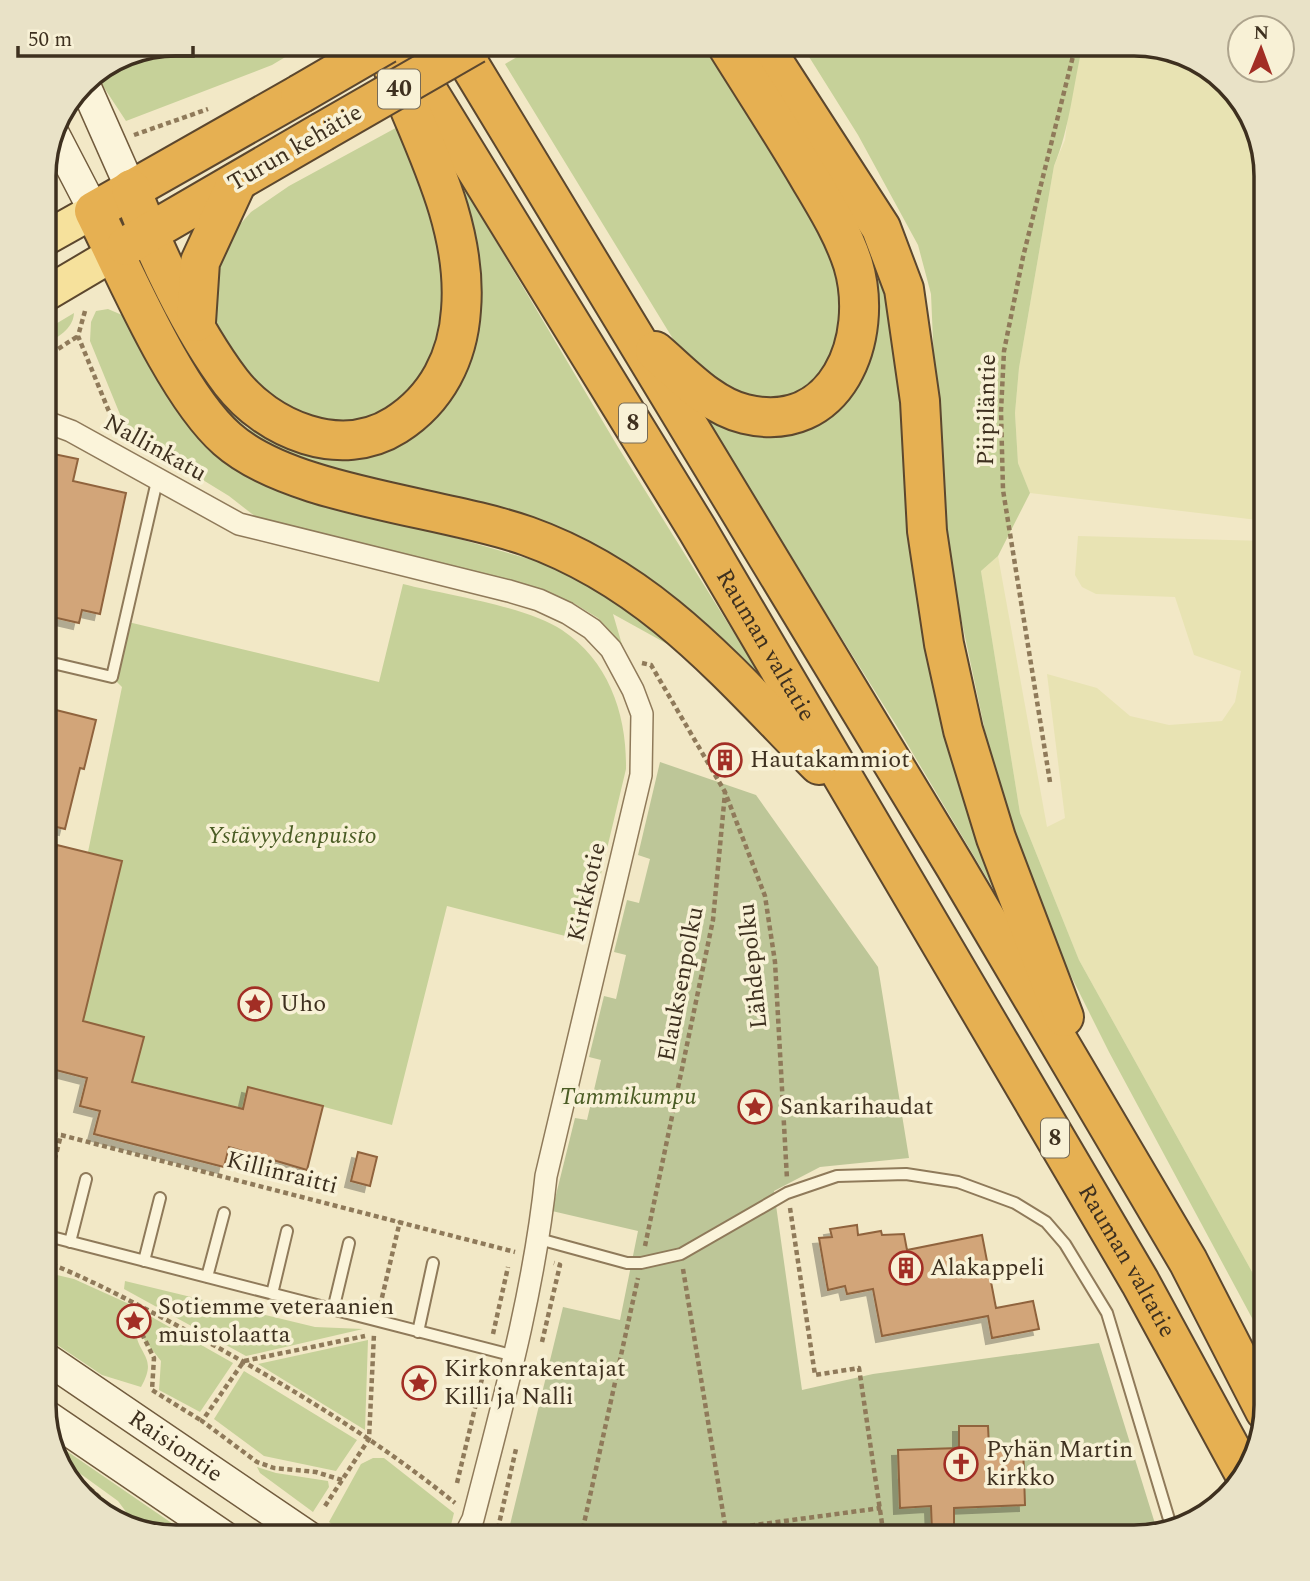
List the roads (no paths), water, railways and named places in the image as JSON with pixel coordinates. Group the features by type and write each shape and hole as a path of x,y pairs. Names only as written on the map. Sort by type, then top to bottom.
{"highway":[{"name":"Turun kehätie","path":"94,211 364,56"},
{"path":"131,189 148,233 195,323 232,383 255,405 299,433 333,441 372,436 390,429 416,411 436,389 452,358 461,309 460,264 440,185 389,56"},
{"name":"Rauman valtatie","path":"406,56 697,529 1140,1282 1239,1464"},
{"name":"Turun kehätie","path":"115,253 454,56"},
{"name":"Rauman valtatie","path":"464,56 955,866 1188,1261 1254,1389"},
{"path":"631,332 723,406 762,416 788,415 812,406 837,382 854,353 858,338 856,282 842,232 733,56"},
{"path":"770,56 881,228 904,289 920,401 927,531 944,643 963,730 996,838 1034,932 1096,1105"},
{"path":"195,323 200,262 237,182"},
{"path":"94,211 194,400 214,427 245,454 294,476 526,536 607,574 652,603 704,647 860,807"}],"main road":[{"path":"89,94 131,189"},
{"path":"60,145 94,211"},
{"name":"40","path":"56,232 94,211"},
{"name":"40","path":"56,288 115,253"},
{"name":"Raisiontie","path":"56,1365 291,1525"},
{"name":"Raisiontie","path":"57,1423 207,1525"}],"street":[{"name":"Nallinkatu","path":"56,425 71,431 239,524"},
{"name":"Kirkkotie","path":"239,524 539,600 592,629 611,649 633,690 642,714 641,775 546,1176 539,1238 515,1356 470,1525"}],"lane":[{"path":"56,664 112,677 157,481"},
{"path":"539,1238 627,1263 642,1263 681,1254 787,1193 836,1176 906,1174 958,1182 1015,1203 1046,1222 1065,1244 1107,1313 1169,1520"},
{"path":"70,1242 86,1178"},
{"path":"144,1261 160,1198"},
{"path":"207,1277 224,1213"},
{"path":"272,1294 287,1231"},
{"path":"56,1238 515,1356"},
{"path":"333,1310 349,1243"},
{"path":"418,1332 433,1263"}],"place":[{"name":"Hautakammiot","path":"725,760"},
{"name":"Uho","path":"255,1004"},
{"name":"Sankarihaudat","path":"755,1107"},
{"name":"Alakappeli","path":"906,1268"},
{"name":"Sotiemme veteraanien muistolaatta","path":"134,1321"},
{"name":"Kirkonrakentajat Killi ja Nalli","path":"419,1383"},
{"name":"Pyhän Martin kirkko","path":"961,1464"}],"park label":[{"name":"Ystävyydenpuisto","path":"292,836"},
{"name":"Tammikumpu","path":"628,1097"}]}
